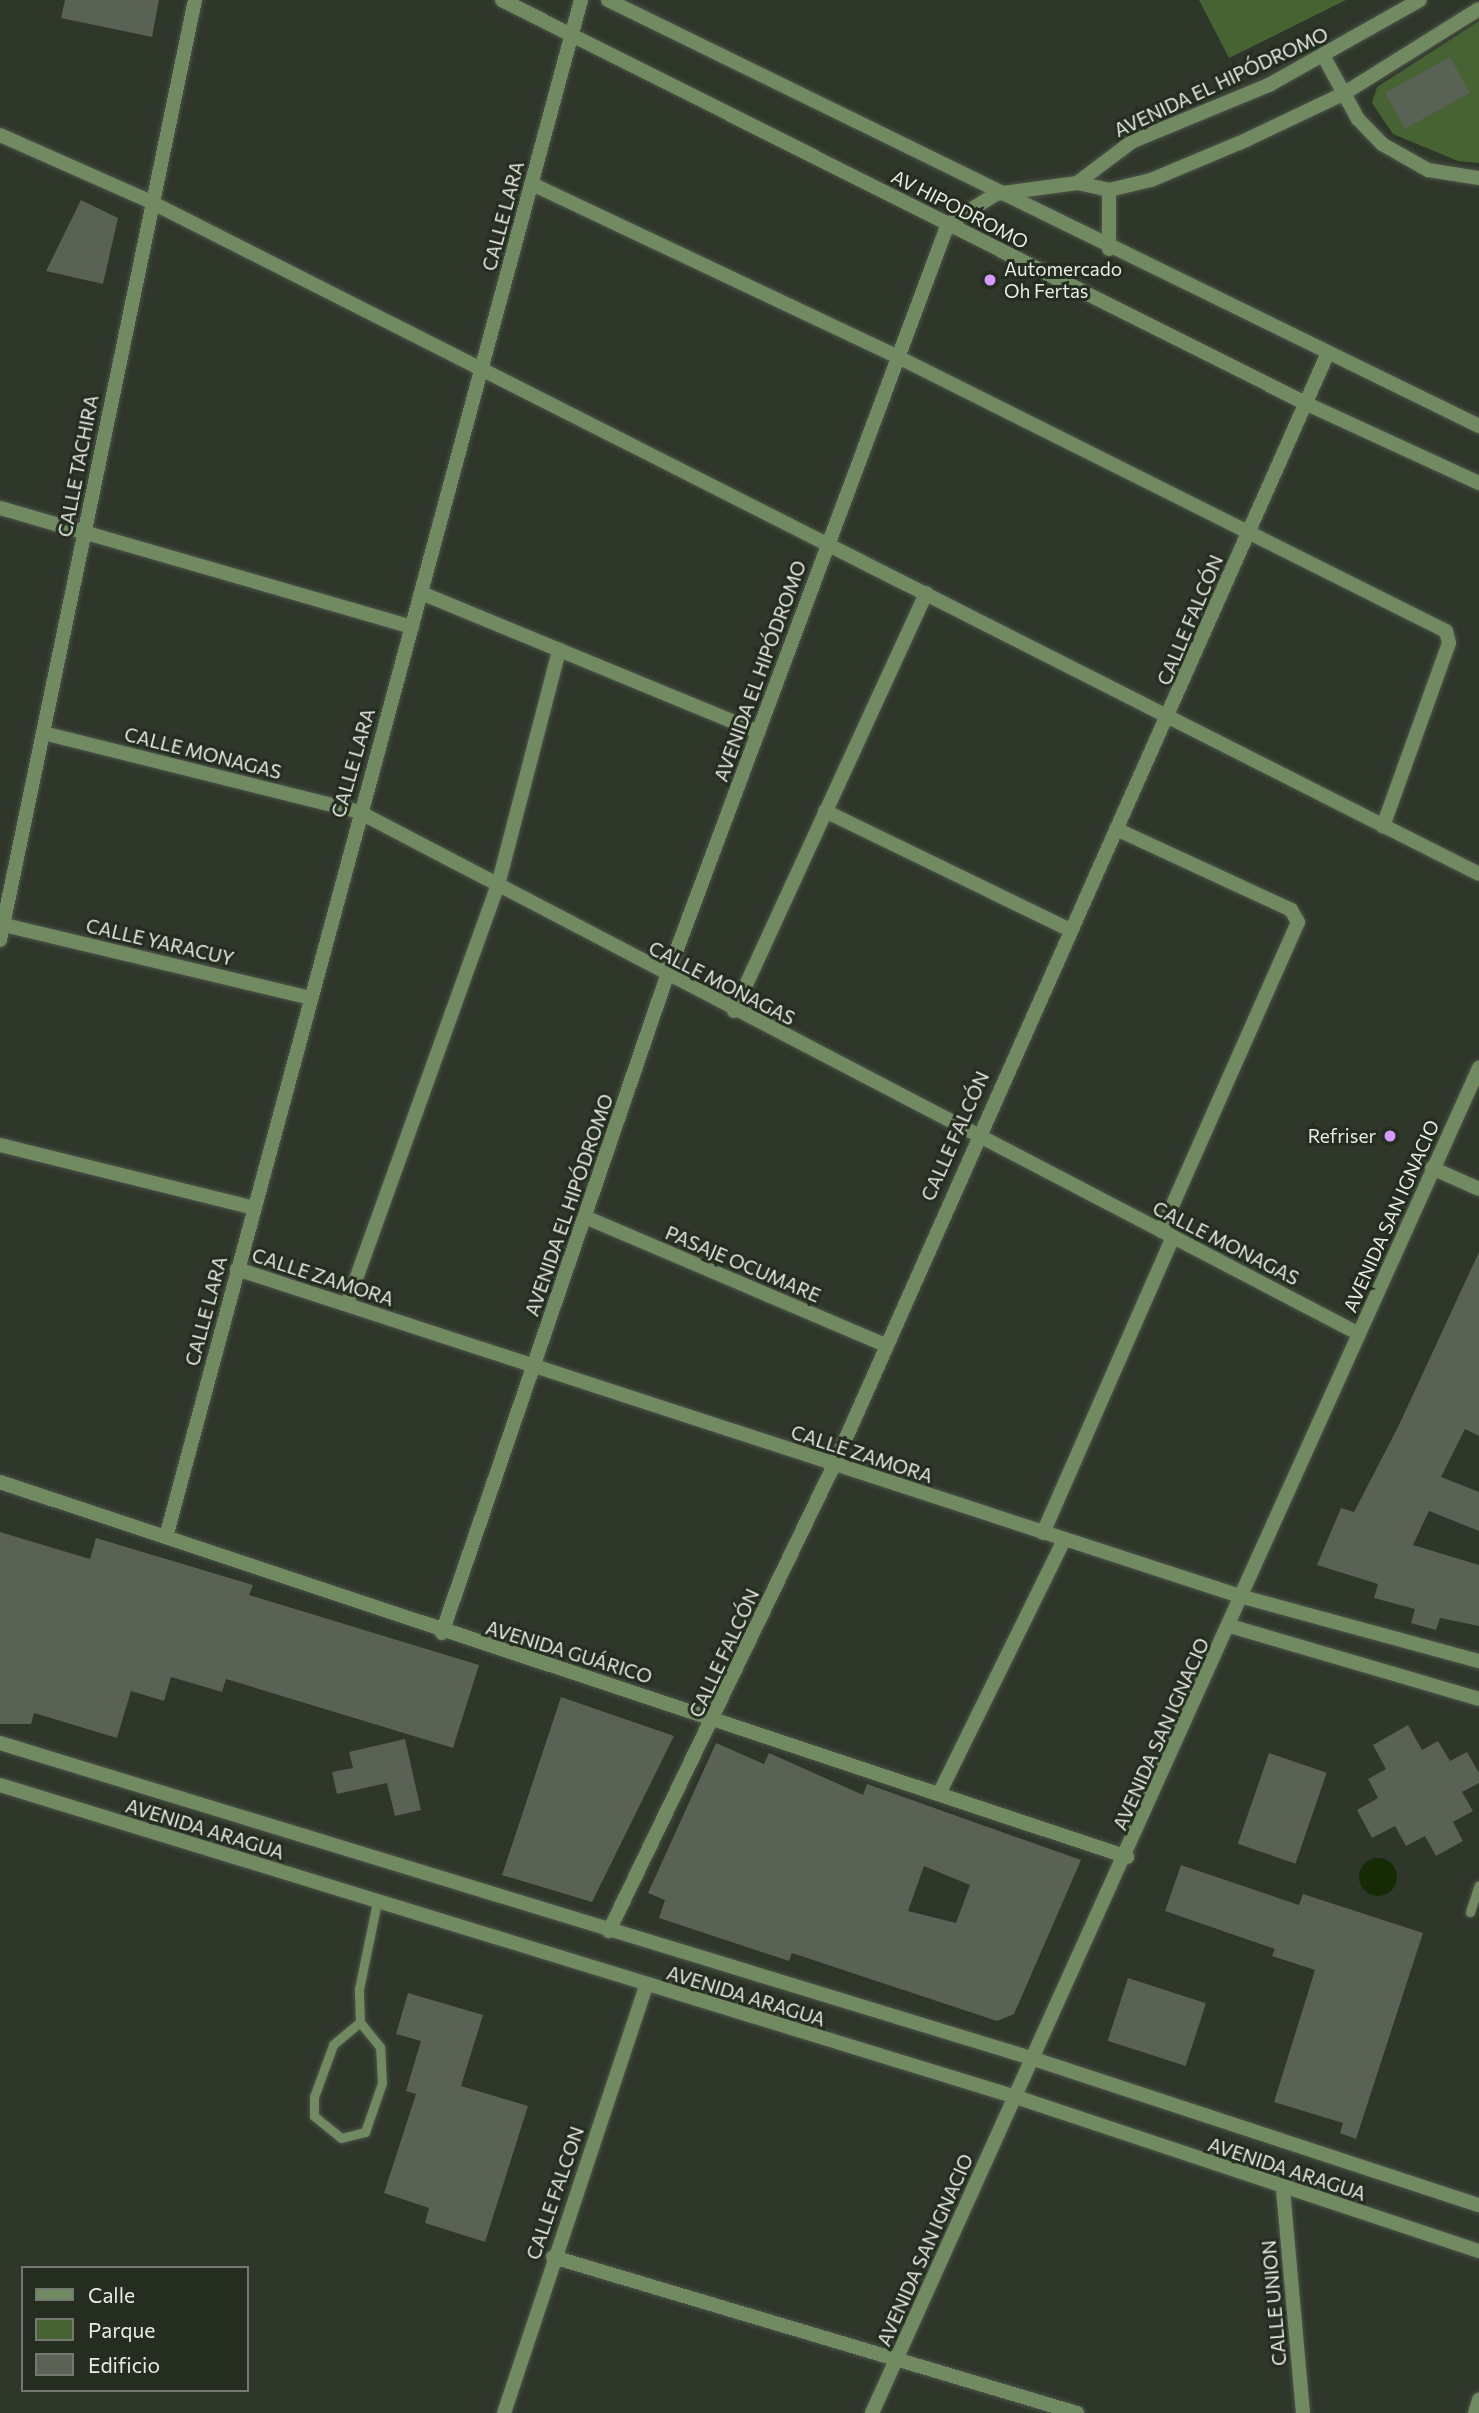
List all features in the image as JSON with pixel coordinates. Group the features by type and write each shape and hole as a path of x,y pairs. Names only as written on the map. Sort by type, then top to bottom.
{"street":[{"name":"CALLE TACHIRA","path":"0,940 195,0"},
{"name":"AV HIPODROMO","path":"502,0 1305,403 1479,483"},
{"name":"CALLE LARA","path":"166,1537 359,813 582,0"},
{"name":"AV HIPODROMO","path":"608,0 996,194 1479,426"},
{"name":"AVENIDA EL HIPÓDROMO","path":"442,1633 667,976 829,543 894,355 948,224 996,194 1077,183 1133,141 1324,57 1420,0"},
{"path":"1077,183 1109,190 1151,180 1343,94 1479,9"},
{"path":"1324,57 1343,94 1367,130 1399,155 1443,175 1479,178"},
{"path":"0,135 151,202 1479,874"},
{"path":"532,184 894,355 1250,530 1446,631 1448,643 1383,826"},
{"path":"1109,190 1109,248"},
{"name":"CALLE FALCÓN","path":"609,1931 715,1717 834,1465 975,1134 1169,718 1328,353"},
{"path":"0,508 412,627"},
{"path":"421,593 758,732"},
{"path":"734,1011 926,593"},
{"path":"347,1304 498,885 558,650"},
{"name":"CALLE MONAGAS","path":"43,733 359,813 734,1011 1359,1334"},
{"path":"825,811 1070,930"},
{"path":"1043,1533 1298,922 1291,911 1116,829"},
{"name":"CALLE YARACUY","path":"2,924 311,998"},
{"name":"AVENIDA SAN IGNACIO","path":"872,2413 1126,1857 1479,1068"},
{"path":"0,1145 254,1208"},
{"path":"1433,1168 1479,1189"},
{"name":"PASAJE OCUMARE","path":"585,1217 885,1345"},
{"name":"CALLE ZAMORA","path":"237,1269 1243,1597 1479,1661"},
{"name":"AVENIDA GUÁRICO","path":"0,1482 442,1633 715,1717 1126,1857"},
{"path":"939,1794 1064,1540"},
{"path":"1230,1626 1479,1699"},
{"name":"AVENIDA ARAGUA","path":"0,1743 1034,2059 1479,2205"},
{"name":"AVENIDA ARAGUA","path":"0,1785 646,1986 1016,2096 1283,2189 1479,2251"},
{"name":"CALLE FALCON","path":"504,2413 553,2257 646,1986"},
{"name":"CALLE UNION","path":"1283,2189 1303,2413"},
{"path":"553,2257 897,2360 1021,2406 1077,2413"},
{"path":"1475,2413 1479,2400"}],"lane":[{"path":"1470,1912 1479,1885"},
{"path":"360,2022 333,2045 314,2097 314,2116 341,2138 365,2132 382,2082 380,2047 360,2022 359,1989 377,1902"}],"green space":[{"path":"1199,0 1346,0 1229,58"},
{"path":"1479,21 1479,163 1458,161 1393,134 1372,103 1377,87"}],"shaded area":[{"path":"1378,1858 1392,1863 1397,1877 1392,1891 1378,1896 1364,1891 1359,1877 1364,1863"}],"building":[{"path":"65,0 159,0 152,37 61,18"},
{"path":"1450,57 1470,93 1405,129 1385,93"},
{"path":"81,200 118,218 103,284 46,271"},
{"path":"1479,1252 1479,1436 1465,1429 1441,1477 1479,1492 1479,1531 1429,1511 1413,1545 1479,1565 1479,1626 1440,1618 1436,1630 1411,1623 1415,1609 1374,1598 1378,1584 1317,1565 1341,1508 1354,1512 1398,1427"},
{"path":"0,1532 90,1559 96,1538 253,1585 249,1595 479,1665 453,1748 226,1679 222,1692 171,1677 164,1701 131,1691 117,1738 34,1713 31,1724 0,1724"},
{"path":"561,1697 674,1736 592,1902 502,1875"},
{"path":"1408,1725 1422,1750 1438,1741 1450,1761 1467,1752 1479,1773 1479,1783 1462,1792 1473,1811 1453,1822 1463,1841 1436,1856 1425,1836 1406,1846 1395,1826 1372,1838 1357,1810 1378,1798 1368,1779 1386,1769 1373,1745"},
{"path":"405,1739 421,1810 395,1816 387,1783 337,1794 332,1772 353,1768 349,1752"},
{"path":"716,1743 764,1764 769,1753 863,1795 867,1784 1081,1860 1014,2014 997,2021 792,1953 789,1961 659,1918 665,1900 648,1893","holes":["924,1866 970,1885 956,1923 908,1911"]},
{"path":"1269,1753 1327,1773 1295,1864 1238,1844"},
{"path":"1181,1865 1299,1905 1303,1894 1423,1933 1356,2139 1340,2133 1343,2123 1274,2102 1315,1970 1272,1956 1275,1949 1165,1911"},
{"path":"1128,1978 1206,2003 1186,2066 1108,2041"},
{"path":"408,1993 483,2015 461,2086 528,2106 485,2242 425,2223 429,2208 384,2193 416,2094 406,2091 421,2041 396,2034"}],"place":[{"name":"Automercado Oh Fertas","path":"990,280"},
{"name":"Refriser","path":"1390,1136"}]}
